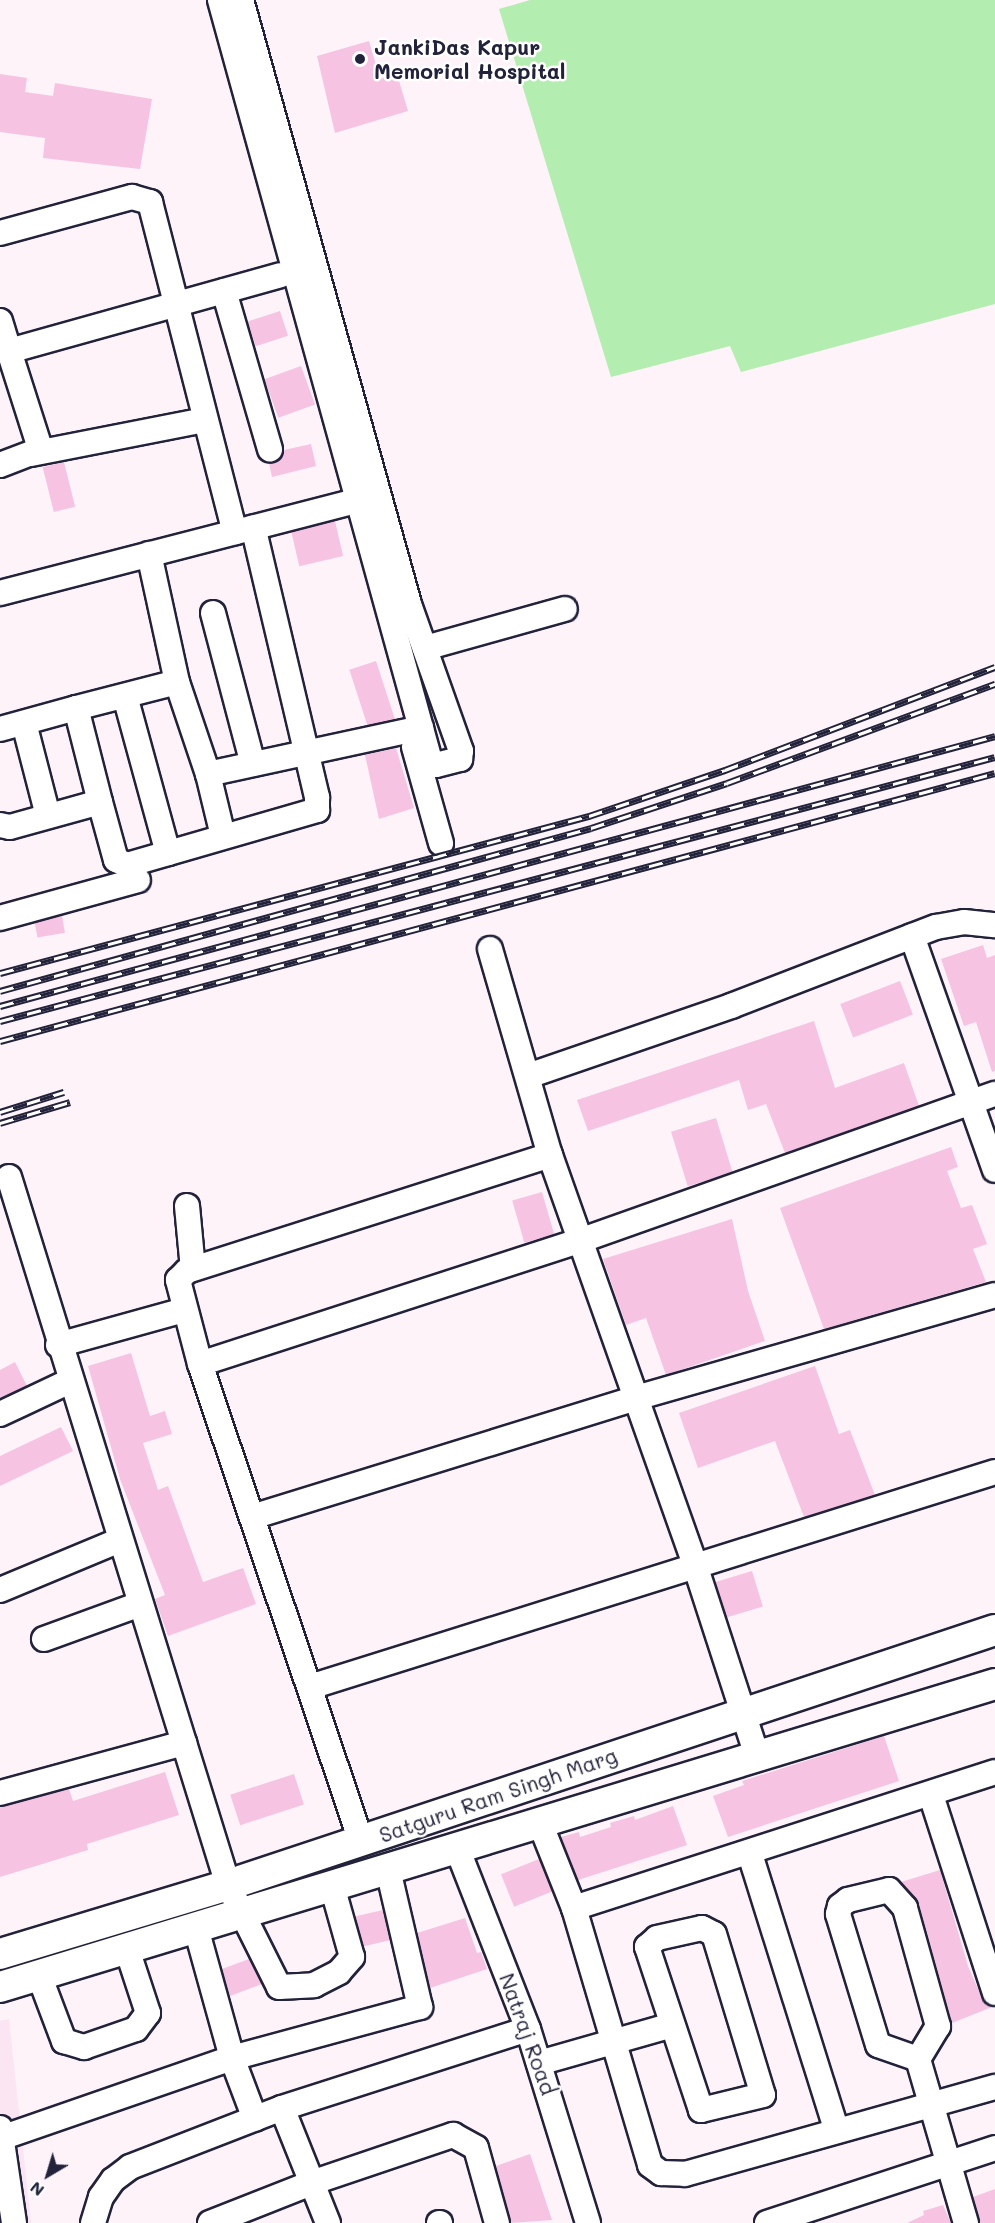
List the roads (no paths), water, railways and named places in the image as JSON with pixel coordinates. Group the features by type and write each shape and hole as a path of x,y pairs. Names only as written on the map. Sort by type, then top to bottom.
{"main road":[{"name":"Satguru Ram Singh Marg","path":"0,1954 228,1885 995,1630"},
{"name":"Satguru Ram Singh Marg","path":"0,1987 758,1756 994,1688"}],"street":[{"path":"220,0 368,497 425,648 461,751 460,759 433,764 415,729"},
{"path":"241,0 368,497 415,729 441,843"},
{"path":"0,233 132,197 144,197 150,202 205,420 244,529 306,752 317,810 168,853 121,864 111,848 76,708"},
{"path":"9,351 281,275"},
{"path":"224,291 270,449"},
{"path":"0,321 38,435 39,445 31,454"},
{"path":"0,465 31,454 205,420"},
{"path":"0,593 368,497"},
{"path":"149,554 177,682 208,774 223,836"},
{"path":"425,648 565,609"},
{"path":"213,614 254,764"},
{"path":"0,729 177,682"},
{"path":"125,696 168,853"},
{"path":"24,723 48,816"},
{"path":"208,774 415,729"},
{"path":"0,825 10,827 100,802"},
{"path":"0,918 138,880"},
{"path":"528,1076 731,1006 949,924 995,925"},
{"path":"912,936 983,1097 995,1170"},
{"path":"490,949 550,1155 582,1240 696,1568 758,1756"},
{"path":"200,1364 582,1240 983,1097"},
{"path":"361,1841 200,1364 178,1280 193,1269 550,1155"},
{"path":"9,1177 58,1345 228,1885 279,1987 314,1985 339,1972 352,1957 332,1887"},
{"path":"186,1206 193,1269"},
{"path":"252,1517 636,1398 995,1295"},
{"path":"58,1345 184,1310"},
{"path":"0,1414 70,1381"},
{"path":"310,1687 696,1568 995,1472"},
{"path":"0,1590 120,1540"},
{"path":"44,1639 140,1605"},
{"path":"0,1793 184,1743"},
{"path":"574,1908 750,1854 995,1772"},
{"path":"931,1794 995,1993"},
{"path":"540,1823 574,1908 650,2165 662,2172 685,2174 995,2087"},
{"name":"Natraj Road","path":"457,1848 528,2028 588,2223"},
{"path":"750,1854 837,2131"},
{"path":"14,2223 1,2133 232,2058 420,2007 388,1869"},
{"path":"918,2059 878,2045 838,1914 840,1906 848,1900 889,1890 905,1908 938,2026 918,2059 928,2104 966,2223"},
{"path":"196,1928 232,2058 255,2119"},
{"path":"702,1928 714,1934 763,2094 701,2110 672,2025 647,1947 657,1938 702,1928"},
{"path":"39,1975 64,2041 84,2047 136,2029 148,2013 127,1949"},
{"path":"539,2064 613,2045 672,2025"},
{"path":"93,2223 101,2197 113,2180 130,2167 282,2108 528,2028"},
{"path":"282,2108 314,2182 328,2223"},
{"path":"210,2223 314,2182 460,2136 476,2148 497,2223"},
{"path":"767,2223 995,2148"}],"railway":[{"path":"0,973 589,816 725,770 995,667"},
{"path":"0,991 591,828 727,783 995,684"},
{"path":"0,1006 995,736"},
{"path":"0,1021 995,757"},
{"path":"0,1041 995,773"},
{"path":"0,1112 64,1092"},
{"path":"0,1123 70,1102"}],"place":[{"name":"JankiDas Kapur Memorial Hospital","path":"360,59"}]}
